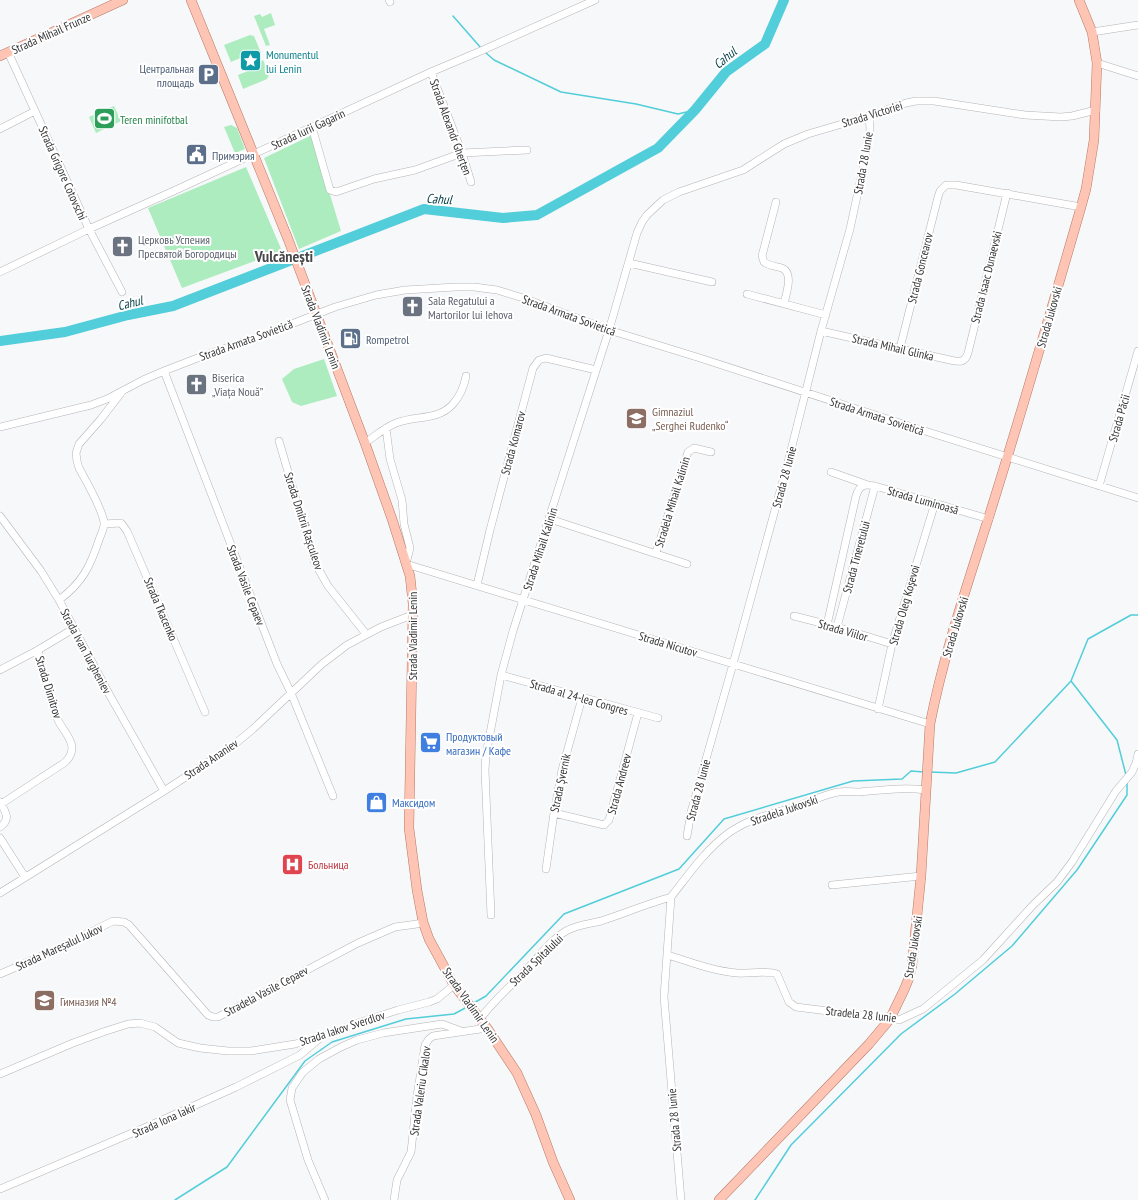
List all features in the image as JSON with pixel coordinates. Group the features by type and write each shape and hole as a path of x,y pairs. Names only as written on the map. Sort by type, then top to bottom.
{"main road":[{"name":"Strada Mihail Frunze","path":"4,54 123,0"},
{"name":"Strada Vladimir Lenin","path":"191,0 288,239 365,443 392,519 412,585 409,828 418,897 423,922 429,939 456,987 487,1028 517,1073 536,1115 553,1162 570,1200"},
{"name":"Strada Jukovski","path":"719,1200 869,1044 890,1019 909,978 912,965 921,876 930,724 945,661 1008,457 1081,207 1090,170 1096,110 1097,63 1092,32 1079,0"}],"street":[{"name":"Strada Iurii Gagarin","path":"0,272 89,229 430,72 592,1"},
{"path":"1092,32 1138,25"},
{"name":"Strada Grigore Cotovschi","path":"4,54 35,111 89,229 122,292"},
{"path":"1097,63 1138,76"},
{"name":"Strada Alexandr Gherțen","path":"430,72 462,153 471,182"},
{"name":"Strada Victoriei","path":"663,200 679,192 743,170 769,152 808,134 869,116 906,103 925,100 1042,116 1072,116 1096,110"},
{"path":"0,129 35,111"},
{"name":"Strada 28 Iunie","path":"687,836 691,812 733,664 850,229 868,145 869,116"},
{"path":"312,127 330,190 336,192 374,179 415,170 462,153 526,150"},
{"name":"Strada Goncearov","path":"900,348 938,197 942,188 946,185 956,185 1007,193"},
{"path":"1007,193 1081,207"},
{"name":"Strada Isaac Dunaevski","path":"964,361 968,353 1007,193"},
{"name":"Strada Mihail Kalinin","path":"491,915 485,763 501,674 609,330 633,245 642,222 647,215 663,200"},
{"path":"776,202 762,256 764,262 769,265 783,268 787,271 788,276 784,304"},
{"path":"628,263 712,282"},
{"name":"Strada Armata Sovietică","path":"0,427 91,405 107,399 164,371 335,307 390,292 426,288 474,287 497,290 523,298 609,330 1138,498"},
{"path":"747,294 826,315"},
{"name":"Strada Mihail Glinka","path":"822,331 957,362 964,361"},
{"name":"Strada Păcii","path":"1100,486 1138,351"},
{"name":"Strada Komarov","path":"477,585 533,368 539,360 546,358 596,370"},
{"name":"Strada Vasile Cepaev","path":"164,371 276,664 291,693 333,796"},
{"path":"365,443 386,428 405,420 442,413 449,408 461,394 466,376"},
{"path":"59,600 70,592 86,573 94,555 104,524 102,515 79,468 76,453 79,444 101,419 123,390"},
{"path":"386,428 390,459 402,500 404,524 410,548 406,564"},
{"name":"Strada Dmitrii Rașculeov","path":"278,441 316,563 328,586 366,634"},
{"name":"Stradela Mihail Kalinin","path":"656,553 688,452 694,448 711,452"},
{"name":"Strada Luminoasă","path":"831,472 872,486 989,519"},
{"name":"Strada Tineretului","path":"827,625 858,489 863,485 872,486 837,627"},
{"name":"Strada Oleg Koşevoi","path":"878,709 892,644 935,503"},
{"name":"Strada Ivan Turgheniev","path":"0,516 37,565 59,600 73,629 164,791"},
{"name":"Stradela Mihail Kalinin","path":"550,519 687,564"},
{"name":"Strada Tkacenko","path":"104,524 121,524 127,531 205,712"},
{"name":"Strada Nicutov","path":"406,564 930,724"},
{"name":"Strada Ananiev","path":"0,893 164,791 236,743 335,653 366,634 412,615"},
{"name":"Strada Viilor","path":"794,616 837,627 892,644"},
{"path":"0,670 73,629"},
{"name":"Strada Dimitrov","path":"0,827 4,825 7,819 7,814 1,803 64,763 71,755 72,746 58,720 38,650"},
{"name":"Strada al 24-lea Congres","path":"501,674 582,698 658,718"},
{"name":"Strada Șvernik","path":"546,869 562,770 582,698"},
{"name":"Strada Andreev","path":"554,813 604,825 610,820 638,713"},
{"name":"Stradela 28 Iunie","path":"668,955 720,971 777,974 789,1002 796,1007 846,1012 899,1020 907,1017 923,1009 958,982 983,960 1033,905 1057,882 1072,862 1116,791 1132,772 1137,763 1138,754"},
{"name":"Stradela Jukovski","path":"671,897 710,849 730,832 750,820 800,805 826,795 840,792 910,788 926,790"},
{"path":"0,838 25,877"},
{"path":"832,884 921,876"},
{"name":"Strada 28 Iunie","path":"671,897 664,997 681,1200"},
{"name":"Strada Spitalului","path":"479,1017 552,942 566,931 576,926 597,922 671,897"},
{"name":"Stradela Vasile Cepaev","path":"119,920 130,925 205,1012 213,1017 223,1015 358,943 395,927 423,922"},
{"name":"Strada Mareșalul Jukov","path":"0,974 51,952 113,921 119,920"},
{"name":"Strada Iakov Sverdlov","path":"1,1074 73,1043 134,1023 155,1027 178,1043 200,1048 251,1051 271,1048 320,1038 361,1022 437,999 456,987"},
{"path":"325,1200 308,1160 290,1100 292,1088 303,1072 319,1059 341,1047 357,1040 383,1033 442,1024 461,1031"},
{"path":"428,1025 430,1032 434,1036"},
{"name":"Strada Valeriu Cikalov","path":"394,1200 397,1180 411,1152 417,1096 425,1045 429,1039 434,1036 487,1028"},
{"name":"Strada Iona Iakir","path":"0,1189 151,1126 236,1087 300,1055 320,1038"}],"green space":[{"path":"271,13 275,25 264,29 270,45 266,46 254,16 260,14 262,17"},
{"path":"250,35 254,36 261,53 254,56 252,53 231,62 224,45"},
{"path":"263,60 269,75 267,79 243,89 238,75 260,66 259,62"},
{"name":"Teren minifotbal","path":"114,106 121,121 96,133 89,117"},
{"path":"231,125 237,128 245,149 235,153 224,127"},
{"path":"312,135 341,231 299,249 264,158"},
{"path":"246,167 282,251 182,288 148,208"},
{"path":"324,359 337,396 301,406 292,402 282,379 294,369"}],"waterway":[{"name":"Cahul","path":"0,341 65,332 128,315 173,306 424,209 503,218 537,215 658,148 695,110 726,72 765,44 784,0"},
{"path":"453,16 481,48"},
{"path":"485,52 494,60 561,92 636,104 678,114 695,110"},
{"path":"930,772 956,773 995,762 1071,681 1088,639 1131,615 1138,615"},
{"path":"1071,681 1117,740 1126,775"},
{"path":"472,1004 486,996 564,914 679,869 724,819 853,781 902,779 911,771 924,772"},
{"path":"755,1200 791,1145 901,1034 955,994 1012,946 1077,870 1127,795 1127,783"},
{"path":"175,1200 227,1167 305,1061 332,1042 406,1019 454,1014 467,1007"}],"place":[{"name":"Monumentul lui Lenin","path":"250,61"},
{"name":"Центральная площадь","path":"209,75"},
{"name":"Teren minifotbal","path":"105,119"},
{"name":"Примэрия","path":"196,155"},
{"name":"Церковь Успения Пресвятой Богородицы","path":"123,246"},
{"name":"Sala Regatului a Martorilor lui Iehova","path":"412,307"},
{"name":"Rompetrol","path":"351,339"},
{"name":"Biserica „Viața Nouă”","path":"196,384"},
{"name":"Gimnaziul „Serghei Rudenko“","path":"637,418"},
{"name":"Продуктовый магазин / Кафе","path":"430,743"},
{"name":"Максидом","path":"376,802"},
{"name":"Больница","path":"292,864"},
{"name":"Гимназия №4","path":"45,1001"}],"district":[{"name":"Vulcănești","path":"284,256"}]}
